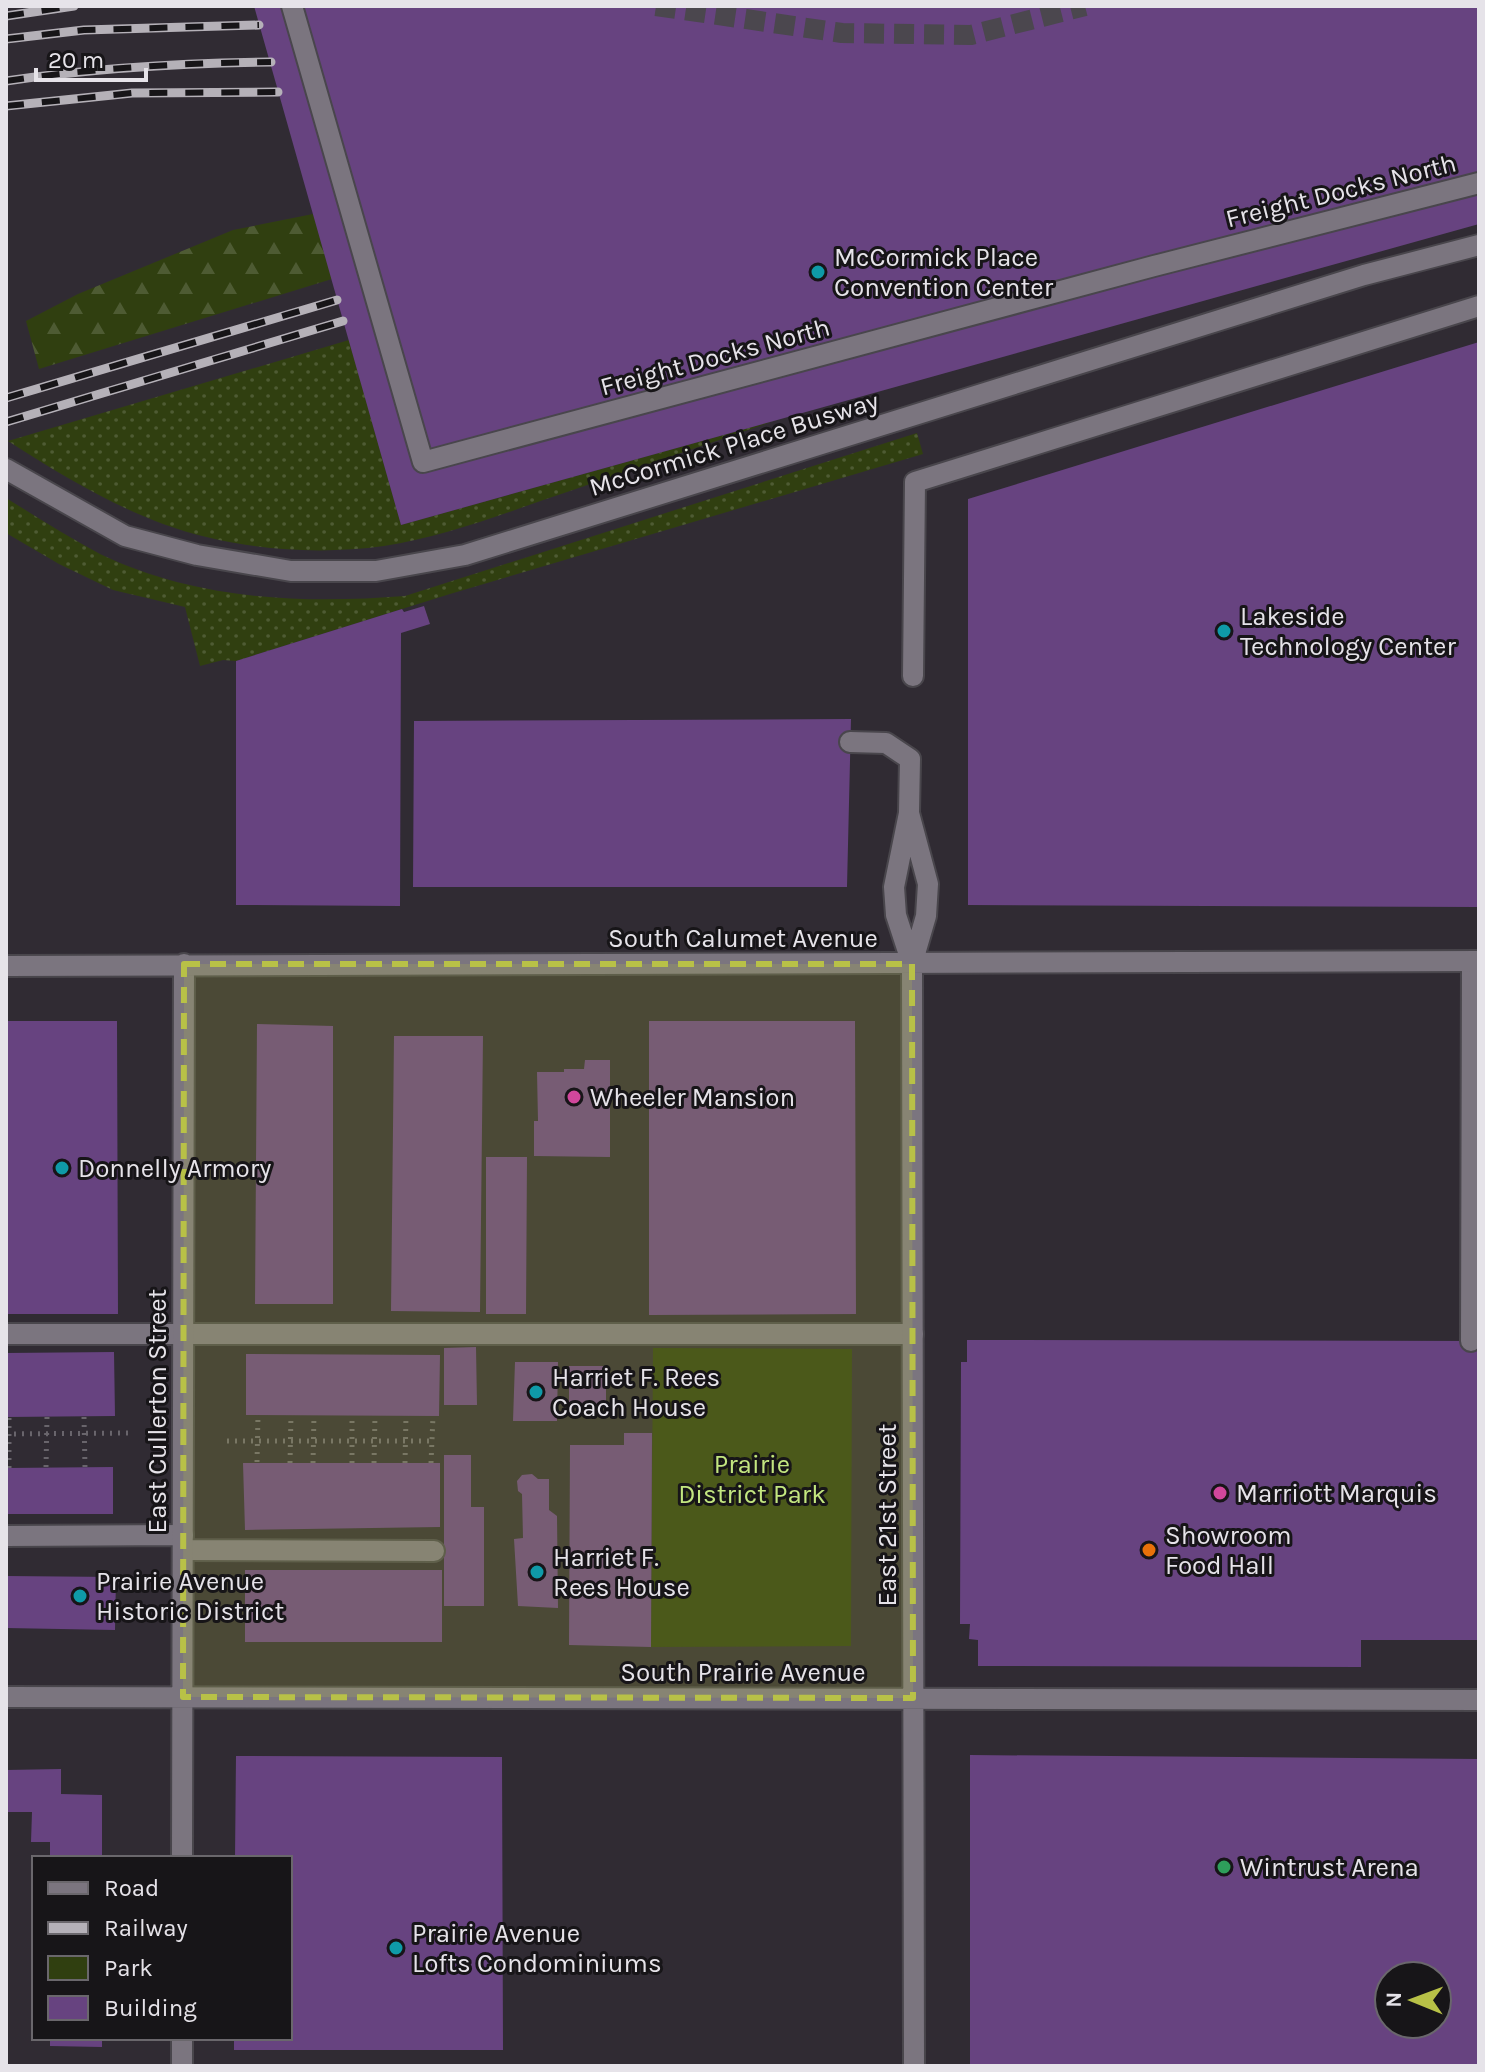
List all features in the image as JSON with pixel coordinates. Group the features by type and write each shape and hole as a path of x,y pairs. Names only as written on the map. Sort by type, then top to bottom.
{"street":[{"name":"Freight Docks North","path":"292,6 423,462 1138,270 1479,183"},
{"name":"McCormick Place Busway","path":"6,469 125,536 154,544 197,555 291,571 376,571 465,555 1364,275 1479,245"},
{"path":"913,676 915,482 1479,306"},
{"name":"East 21st Street","path":"850,742 886,743 910,759 909,813 894,887 896,915 912,964"},
{"name":"East 21st Street","path":"909,813 928,884 926,916 912,964 914,2066"},
{"path":"1471,1341 1475,961"},
{"name":"South Calumet Avenue","path":"6,966 1475,961"},
{"name":"East Cullerton Street","path":"182,1856 184,964"},
{"path":"6,1334 913,1334"},
{"path":"6,1536 434,1551"},
{"name":"South Prairie Avenue","path":"6,1697 1479,1700"},
{"path":"182,2040 182,2066"}],"path":[{"path":"257,1462 258,1415"},
{"path":"290,1463 291,1415"},
{"path":"313,1463 314,1415"},
{"path":"352,1415 352,1463"},
{"path":"374,1463 375,1415"},
{"path":"405,1463 406,1416"},
{"path":"431,1463 433,1416"},
{"path":"9,1417 9,1468"},
{"path":"46,1467 47,1417"},
{"path":"84,1417 85,1468"},
{"path":"7,1434 130,1433"},
{"path":"227,1441 432,1441"}],"highlighted area":[{"path":"184,964 912,964 913,1698 183,1697"}],"green space":[{"path":"313,214 332,279 39,369 26,321 78,294 233,230"},
{"path":"349,340 401,525 777,420 455,529 384,546 329,550 244,545 189,533 122,507 8,441"},
{"path":"917,433 923,454 450,594 236,661 223,660 200,666 185,607 113,590 59,564 6,533 6,498 100,554 174,581 212,590 289,598 405,596"},
{"name":"Prairie District Park","path":"653,1348 852,1349 851,1646 651,1647"}],"building":[{"name":"McCormick Place Convention Center","path":"254,6 1479,6 1479,224 401,525"},
{"name":"Lakeside Technology Center","path":"1479,342 1479,907 968,905 968,499"},
{"path":"424,606 430,624 401,633 400,906 236,905 236,661 402,609 404,612"},
{"path":"851,719 847,887 413,887 414,721"},
{"name":"Donnelly Armory","path":"6,1021 117,1021 118,1314 6,1314"},
{"path":"649,1021 855,1021 856,1314 649,1315"},
{"path":"257,1024 333,1026 333,1304 255,1304"},
{"path":"394,1036 483,1036 480,1312 391,1311"},
{"name":"Wheeler Mansion","path":"585,1060 610,1060 610,1157 534,1156 534,1121 538,1121 537,1072 584,1069"},
{"path":"486,1157 527,1157 526,1314 486,1314"},
{"name":"Marriott Marquis","path":"967,1340 1479,1341 1479,1640 1361,1640 1361,1667 978,1666 978,1640 969,1639 970,1624 960,1624 961,1362 967,1362"},
{"path":"476,1347 477,1405 444,1405 444,1348"},
{"path":"114,1352 115,1416 6,1417 6,1353"},
{"path":"246,1354 440,1355 439,1416 246,1415"},
{"name":"Harriet F. Rees Coach House","path":"515,1362 558,1362 557,1421 513,1421"},
{"path":"569,1366 606,1366 606,1406 569,1407"},
{"path":"624,1433 652,1433 651,1647 569,1645 570,1445 624,1445"},
{"path":"444,1455 471,1455 471,1507 484,1507 484,1606 444,1606"},
{"path":"243,1463 440,1463 440,1527 245,1530"},
{"path":"113,1467 113,1514 6,1514 6,1468"},
{"name":"Harriet F. Rees House","path":"532,1474 538,1479 549,1479 549,1510 557,1516 558,1608 518,1606 514,1539 523,1538 522,1494 518,1491 517,1481 522,1475"},
{"path":"245,1570 442,1570 442,1642 245,1642"},
{"path":"6,1576 116,1577 115,1630 6,1628"},
{"name":"Wintrust Arena","path":"970,1755 1479,1759 1479,2066 970,2066"},
{"name":"Prairie Avenue Lofts Condominiums","path":"236,1756 502,1757 503,2050 234,2050 234,2040 292,2040 292,1856 235,1856"},
{"path":"61,1769 61,1794 102,1795 102,1856 50,1856 50,1842 31,1842 32,1812 6,1812 6,1770"},
{"path":"50,2040 102,2040 102,2047 50,2046"}],"tunnel":[{"path":"656,6 842,33 971,35 1085,6"}],"railway":[{"path":"6,16 74,6"},
{"path":"6,39 84,30 259,25"},
{"path":"6,81 138,67 271,62"},
{"path":"6,106 132,93 278,92"},
{"path":"6,398 337,300"},
{"path":"6,422 343,321"}],"place":[{"name":"McCormick Place Convention Center","path":"818,272"},
{"name":"Lakeside Technology Center","path":"1224,631"},
{"name":"Wheeler Mansion","path":"574,1097"},
{"name":"Donnelly Armory","path":"62,1168"},
{"name":"Harriet F. Rees Coach House","path":"536,1392"},
{"name":"Marriott Marquis","path":"1220,1493"},
{"name":"Showroom Food Hall","path":"1149,1550"},
{"name":"Harriet F. Rees House","path":"537,1572"},
{"name":"Prairie Avenue Historic District","path":"80,1596"},
{"name":"Wintrust Arena","path":"1224,1867"},
{"name":"Prairie Avenue Lofts Condominiums","path":"396,1948"}]}
